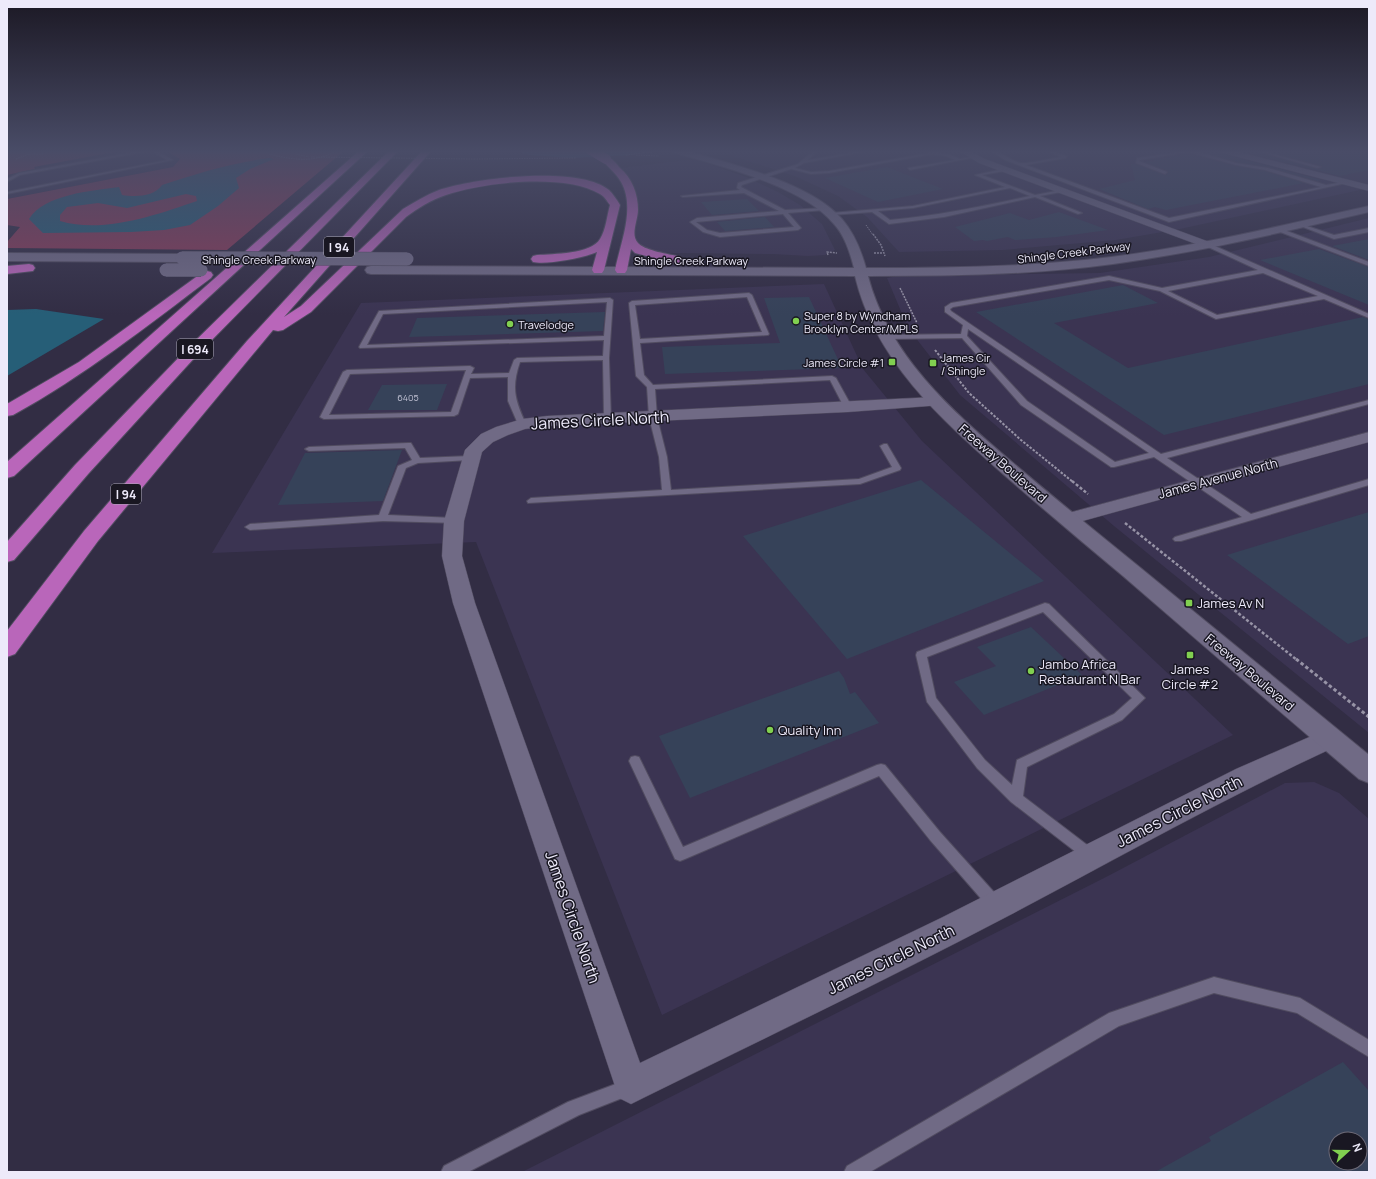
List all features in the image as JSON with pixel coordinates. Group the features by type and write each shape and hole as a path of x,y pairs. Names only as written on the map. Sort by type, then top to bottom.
{"highway":[{"path":"7,472 304,205"},
{"name":"I 694","path":"7,556 86,464 188,356 340,205"},
{"name":"I 94","path":"7,648 91,536 252,344 378,205"},
{"path":"252,344 306,309 402,215 417,205"},
{"path":"600,265 615,205"},
{"path":"622,265 633,205"},
{"path":"537,259 565,256 592,249 601,244 608,236"},
{"path":"628,236 632,244 639,250 677,260"},
{"path":"7,411 47,390 78,370 211,272 248,255"},
{"path":"7,269 29,268"}],"street":[{"name":"Freeway Boulevard","path":"817,205 827,211 840,223 853,243 863,280 876,316 886,337 901,360 936,402 966,432 1068,519 1369,771"},
{"path":"1097,205 1208,245"},
{"name":"Shingle Creek Parkway","path":"622,265 677,260 965,271 1061,266 1141,257 1208,245 1369,209"},
{"path":"1162,241 1207,232"},
{"name":"Shingle Creek Parkway","path":"29,268 166,270 400,270 600,265 860,266 1037,259 1108,249"},
{"name":"Shingle Creek Parkway","path":"7,257 537,259 600,265"},
{"name":"James Circle North","path":"936,402 654,417 547,421 522,424 487,438 474,450 470,458 454,521 452,556 464,603 631,1086 997,906 1091,855 1284,758 1330,738"},
{"name":"James Avenue North","path":"1068,519 1369,437"}],"lane":[{"path":"771,205 784,212 798,228 714,235 699,229 693,222 697,220 784,212 873,210 923,205"},
{"path":"873,210 889,222 909,221 943,216 994,205"},
{"path":"1059,205 1080,213"},
{"path":"1130,205 1169,220 1240,205"},
{"path":"1300,224 1334,237 1369,230"},
{"path":"1277,229 1369,264"},
{"path":"1208,245 1369,316"},
{"path":"1162,290 1264,271"},
{"path":"1250,518 948,312 947,308 951,305 1109,278 1162,290 1216,317 1325,297"},
{"path":"637,341 766,334 749,295 632,303 640,376 651,387 654,417 663,457 667,492"},
{"path":"608,338 362,346 381,312 610,300 608,338 606,358 608,418"},
{"path":"964,336 966,324"},
{"path":"886,337 964,336 1024,403 1114,465 1369,402"},
{"path":"522,424 512,401 512,375 517,360 606,358"},
{"path":"470,368 467,376 454,414 324,417 347,372 470,368"},
{"path":"467,376 512,375"},
{"path":"651,387 832,378 848,407"},
{"path":"309,449 408,445 417,461"},
{"path":"531,501 860,481 897,468 884,446"},
{"path":"383,518 402,466 417,461 470,458"},
{"path":"1178,539 1369,482"},
{"path":"250,527 383,518 454,521"},
{"path":"1016,798 1021,764 1118,717 1139,698 1045,607 921,655 931,699 981,764 1016,798 1091,855"},
{"path":"635,761 680,855 881,769 935,836 997,906"},
{"path":"852,1172 1115,1019 1214,985 1300,1006 1369,1049"},
{"path":"450,1172 574,1108 631,1086"}],"shaded area":[{"path":"7,205 280,205 227,250 7,248 7,242 20,227 7,225"},
{"path":"636,205 800,205 822,224 835,250 825,255 808,256 773,254 674,253 657,252 641,246 635,241"},
{"path":"850,205 1291,205 1180,229 1116,240 1003,250 899,252 867,217"},
{"path":"1369,218 1369,733 1114,526 960,395 908,328 887,278 897,276 1100,273 1209,257"},
{"path":"824,284 863,369 922,441 1233,735 662,1015 476,542 212,553 361,303"},
{"path":"1314,782 1339,793 1369,819 1369,1172 522,1172 1108,876 1285,783"}],"water":[{"path":"45,205 82,205 67,207 60,215 60,221 94,225 129,221 185,205 219,205 190,225 164,230 131,232 43,233 29,219 36,211"},
{"path":"110,205 140,205 127,208"},
{"path":"36,309 104,319 7,376 7,310"}],"building":[{"path":"704,205 753,205 759,211 712,215"},
{"path":"1138,205 1191,205 1166,210 1155,207 1148,209"},
{"path":"1059,212 1108,230 1057,237 1015,240 1008,237 987,241 974,241 955,227 1010,213 1029,220"},
{"path":"765,217 774,227 725,231 717,222"},
{"path":"1369,239 1369,260 1332,246"},
{"path":"1319,249 1369,267 1369,305 1260,260"},
{"path":"1123,285 1158,303 1054,323 1128,368 1363,317 1369,319 1369,384 1164,435 976,312"},
{"name":"Super 8 by Wyndham Brooklyn Center/MPLS","path":"809,297 842,368 665,374 662,347 780,343 764,298"},
{"name":"Travelodge","path":"605,312 603,331 409,337 417,318"},
{"path":"447,384 437,410 368,410 382,385"},
{"path":"402,450 383,501 278,505 305,453"},
{"path":"921,480 1044,581 847,659 743,536"},
{"path":"1369,512 1369,636 1348,644 1227,555"},
{"name":"Jambo Africa Restaurant N Bar","path":"1031,627 1082,675 984,715 954,682 996,666 977,647"},
{"name":"Quality Inn","path":"839,671 844,678 850,694 855,692 879,723 690,798 659,736"},
{"path":"1343,1062 1369,1091 1369,1172 1155,1172 1211,1141 1209,1137"}],"place":[{"name":"Super 8 by Wyndham Brooklyn Center/MPLS","path":"796,321"},
{"name":"Travelodge","path":"510,324"},
{"name":"James Circle #1","path":"892,362"},
{"name":"James Cir / Shingle","path":"933,363"},
{"name":"James Av N","path":"1189,603"},
{"name":"James Circle #2","path":"1190,655"},
{"name":"Jambo Africa Restaurant N Bar","path":"1031,671"},
{"name":"Quality Inn","path":"770,730"}]}
